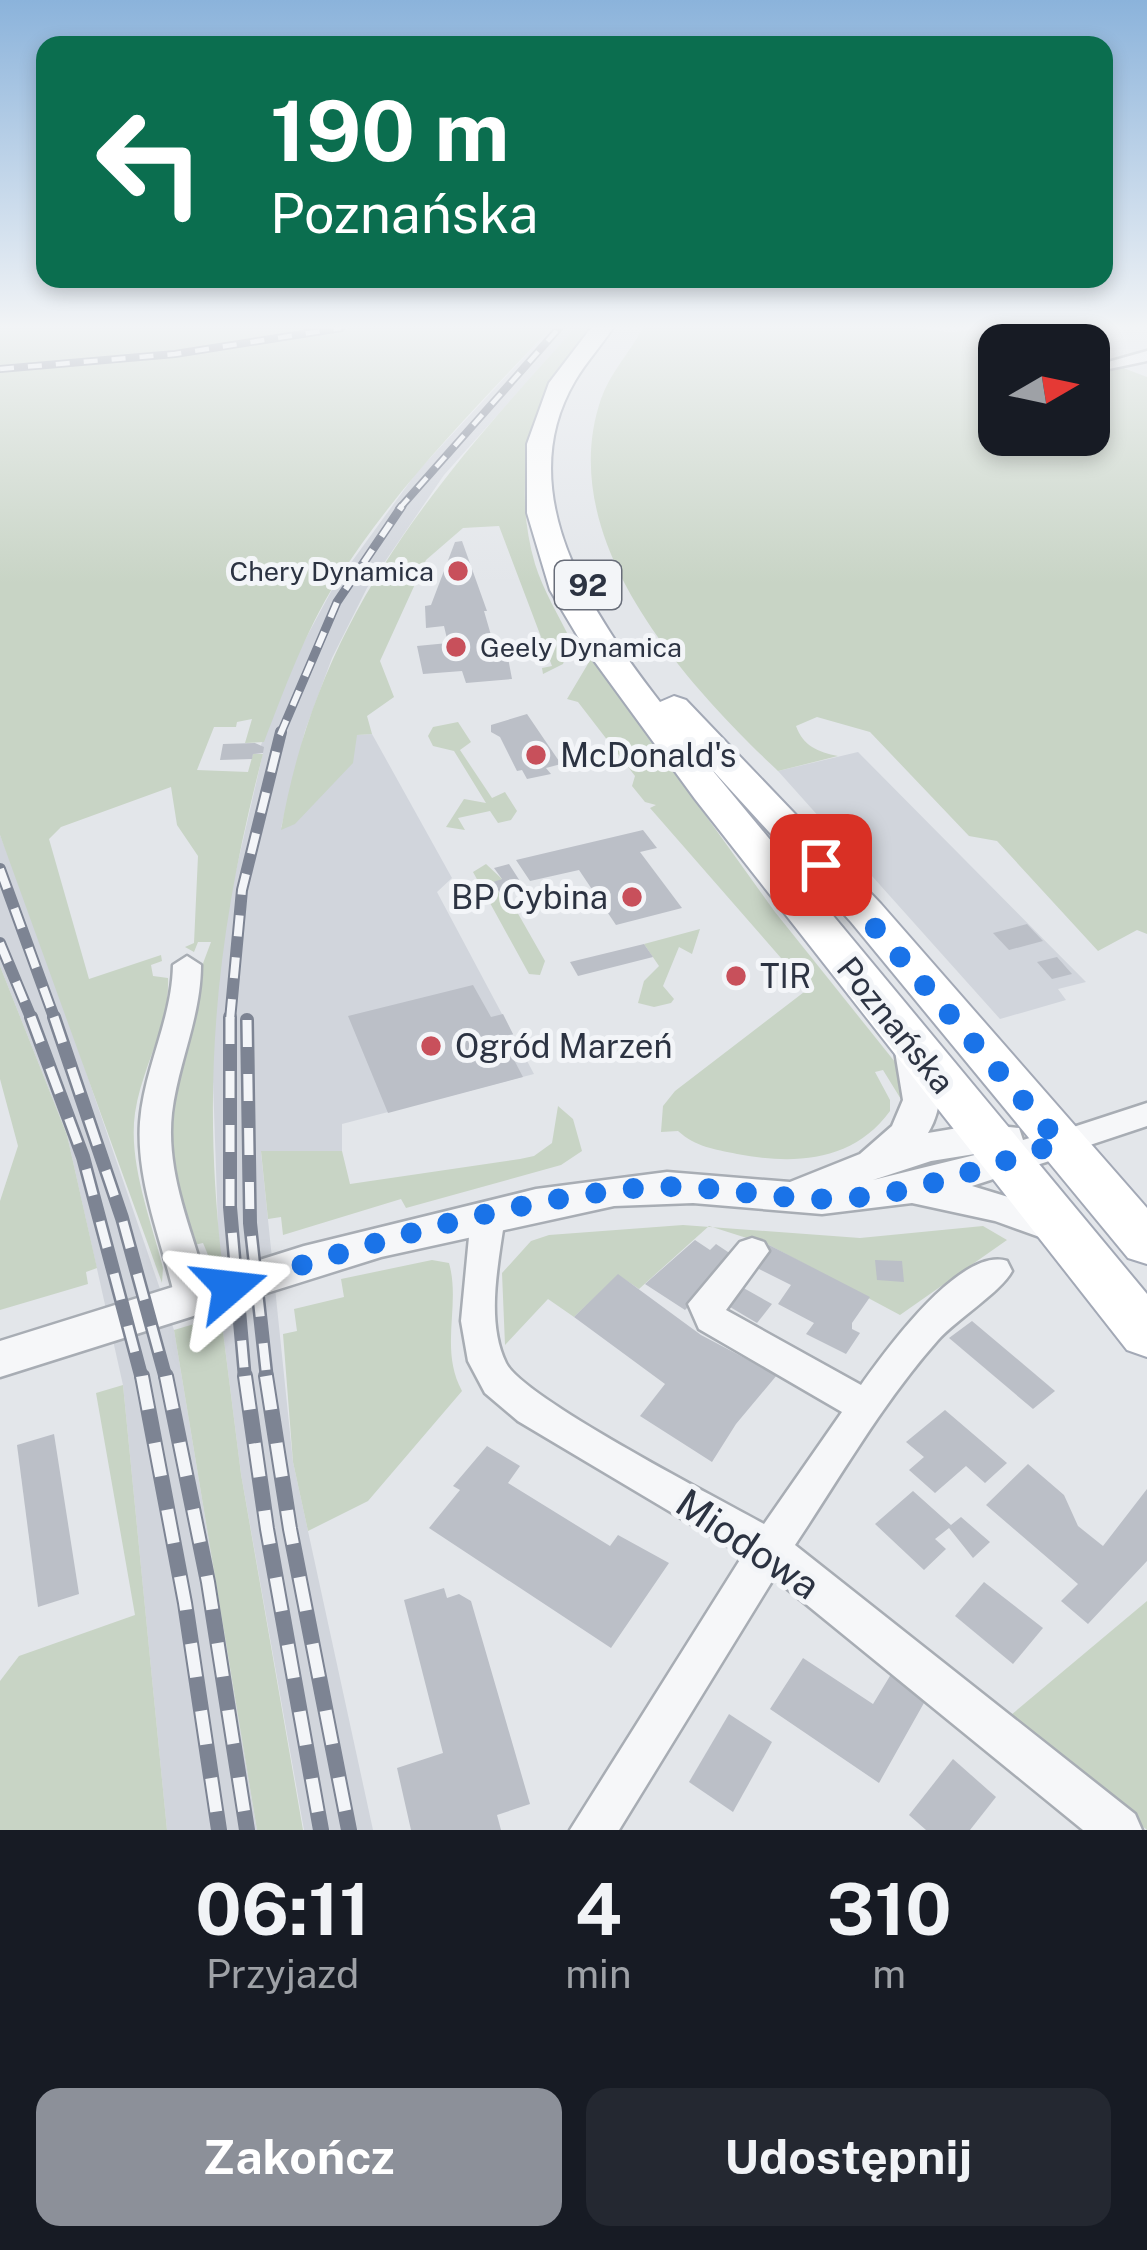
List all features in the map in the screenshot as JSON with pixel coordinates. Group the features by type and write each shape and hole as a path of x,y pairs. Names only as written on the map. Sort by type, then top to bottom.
{"main road":[{"name":"Poznańska","path":"551,413 540,444 541,513 557,569 580,616 628,685 1147,1334"},
{"name":"Poznańska","path":"569,413 558,455 566,525 591,591 667,699 866,913 1147,1244"}],"street":[{"path":"187,965 186,1012 162,1083 156,1139 193,1298"},
{"path":"855,1172 909,1135 921,1112 923,1084 910,1042"},
{"path":"784,1197 855,1172 996,1148 1060,1143 1147,1114"},
{"path":"0,1359 193,1298 488,1216 659,1186 784,1197 854,1197 911,1188 996,1148"},
{"path":"911,1188 1000,1207 1060,1228"},
{"name":"Miodowa","path":"488,1216 480,1329 485,1358 497,1381 530,1410 769,1548 1119,1830"},
{"path":"752,1251 706,1304 712,1319 867,1407"},
{"path":"593,1830 769,1548 867,1407 942,1308 994,1271"}],"shaded area":[{"path":"472,413 499,413 444,475 367,588 332,658 305,731 281,828 357,735 372,734 452,878 437,892 534,1074 342,1124 342,1151 261,1152 293,1462 373,1830 304,1830 241,1474 221,1316 212,1052 223,927 261,745 299,651 334,586 417,472"},
{"path":"858,752 1086,982 1058,989 1066,1000 1000,1019 778,771"},
{"path":"0,835 37,928 174,1330 257,1830 167,1830 123,1385 67,1135 0,966"}],"green space":[{"path":"0,413 471,413 384,513 336,582 296,660 264,742 245,743 252,719 237,722 236,727 214,727 197,770 248,772 253,754 263,754 234,882 217,1005 213,1130 222,1262 211,1262 203,1243 194,1245 165,1134 199,974 211,942 198,942 194,952 185,947 194,943 198,856 177,825 171,787 61,827 49,839 89,979 161,955 162,961 151,965 153,976 168,978 165,1012 139,1096 134,1132 142,1191 163,1268 162,1283 0,835"},
{"path":"500,413 540,413 526,469 525,500 535,564 571,641 563,664 543,674 542,668 552,666 499,526 463,528 426,560 380,661 394,697 367,716 372,734 357,735 353,763 295,824 281,830 299,753 323,682 354,617 389,556"},
{"path":"598,413 978,413 978,456 1110,456 1110,413 1147,413 1147,934 1137,930 1098,951 997,841 969,836 870,732 817,717 796,726 799,733 812,747 838,756 778,771 668,652 611,555 595,504 591,452"},
{"path":"592,657 775,912 903,1072 907,1109 883,1070 875,1072 890,1100 890,1111 858,1141 821,1156 780,1159 721,1151 678,1131 661,1132 663,1106 675,1091 808,989 650,808 656,805 645,802 632,786 635,776 578,702 567,699"},
{"path":"458,722 471,742 460,750 492,798 505,792 517,811 511,820 498,823 490,811 458,818 465,830 446,827 464,799 486,803 454,751 433,746 428,736 433,727"},
{"path":"486,864 502,879 493,883 502,897 508,896 545,961 540,975 529,974 473,872"},
{"path":"700,929 692,954 679,947 663,986 674,999 671,1003 654,1007 638,1003 644,981 659,966 644,944"},
{"path":"0,966 67,1135 97,1268 86,1272 88,1284 0,1310 0,1201 18,1146 0,1079"},
{"path":"558,1106 573,1119 582,1151 561,1165 406,1208 401,1199 283,1235 281,1217 268,1219 261,1151 342,1151 350,1184 520,1159 552,1143"},
{"path":"983,1226 1007,1240 900,1315 769,1245 713,1227 860,1238"},
{"path":"708,1227 639,1289 618,1275 574,1317 548,1299 505,1345 502,1273 531,1241 549,1235"},
{"path":"432,1260 449,1263 452,1359 462,1391 368,1501 308,1531 293,1462 283,1334 297,1331 294,1309 344,1297 341,1279"},
{"path":"221,1316 241,1474 303,1830 257,1830 174,1330"},
{"path":"123,1385 167,1830 0,1830 0,1681 19,1656 135,1615 96,1393"},
{"path":"1147,1601 1147,1830 1011,1715"}],"building":[{"name":"Geely Dynamica","path":"462,541 495,649 506,647 512,679 466,683 462,671 423,674 417,646 448,643 444,626 426,628 425,606 431,605 455,542"},
{"path":"527,714 561,764 546,768 551,774 527,779 522,770 517,771 500,737 491,732 491,725"},
{"path":"223,744 264,747 263,753 253,754 252,759 220,760"},
{"path":"643,830 657,848 640,852 682,908 616,925 579,870 530,881 516,860"},
{"path":"509,864 525,889 501,895 493,882 502,879 494,868"},
{"path":"1027,924 1043,941 1009,950 993,933"},
{"path":"644,944 653,957 578,976 570,962"},
{"path":"1057,957 1072,974 1052,979 1037,962"},
{"path":"473,985 491,1017 503,1014 513,1034 502,1037 523,1077 388,1113 348,1016"},
{"path":"695,1240 710,1250 716,1244 737,1258 685,1310 645,1284"},
{"path":"769,1245 870,1297 852,1323 852,1329 860,1333 846,1354 806,1334 814,1323 778,1304 791,1285 753,1266"},
{"path":"875,1260 902,1261 904,1282 877,1280"},
{"path":"618,1274 701,1335 777,1375 712,1462 640,1416 665,1384 574,1317"},
{"path":"740,1286 772,1304 757,1323 725,1304"},
{"path":"972,1321 1055,1391 1033,1409 949,1338"},
{"path":"945,1410 1007,1463 985,1483 966,1466 935,1493 909,1470 924,1457 906,1442"},
{"path":"54,1434 79,1594 38,1607 17,1445"},
{"path":"487,1446 520,1466 508,1483 610,1546 618,1535 669,1563 611,1648 429,1528 460,1490 453,1486"},
{"path":"1028,1464 1064,1495 1078,1526 1103,1546 1147,1489 1147,1561 1088,1624 1061,1601 1078,1584 986,1505"},
{"path":"913,1491 951,1525 961,1517 990,1542 973,1558 949,1528 935,1539 946,1549 924,1570 875,1524"},
{"path":"984,1582 1043,1628 1013,1664 955,1616"},
{"path":"444,1588 447,1598 459,1594 471,1601 530,1804 497,1815 501,1830 411,1830 397,1768 443,1753 404,1600"},
{"path":"803,1658 873,1704 893,1671 929,1694 879,1783 770,1709"},
{"path":"729,1714 772,1742 733,1812 689,1782"},
{"path":"953,1759 996,1797 970,1830 926,1830 909,1815"}],"railway":[{"path":"399,509 484,413"},
{"path":"281,734 337,602 402,506"},
{"path":"230,1020 242,890 281,734"},
{"path":"0,869 55,1020"},
{"path":"0,943 32,1020"},
{"path":"31,1017 83,1157 142,1379"},
{"path":"54,1017 122,1218 166,1379"},
{"path":"230,1020 230,1207 245,1379"},
{"path":"247,1020 250,1223 267,1379"},
{"path":"142,1376 185,1603 219,1830"},
{"path":"166,1376 208,1582 247,1830"},
{"path":"245,1376 321,1830"},
{"path":"266,1376 290,1529 349,1830"}],"place":[{"name":"Chery Dynamica","path":"458,571"},
{"name":"Geely Dynamica","path":"456,647"},
{"name":"McDonald's","path":"536,755"},
{"name":"BP Cybina","path":"632,897"},
{"name":"TIR","path":"736,976"},
{"name":"Ogród Marzeń","path":"431,1046"}],"route":[{"path":"230,1287 488,1216 616,1190 691,1186 784,1197 854,1197 911,1188 1060,1143 821,865"}]}
